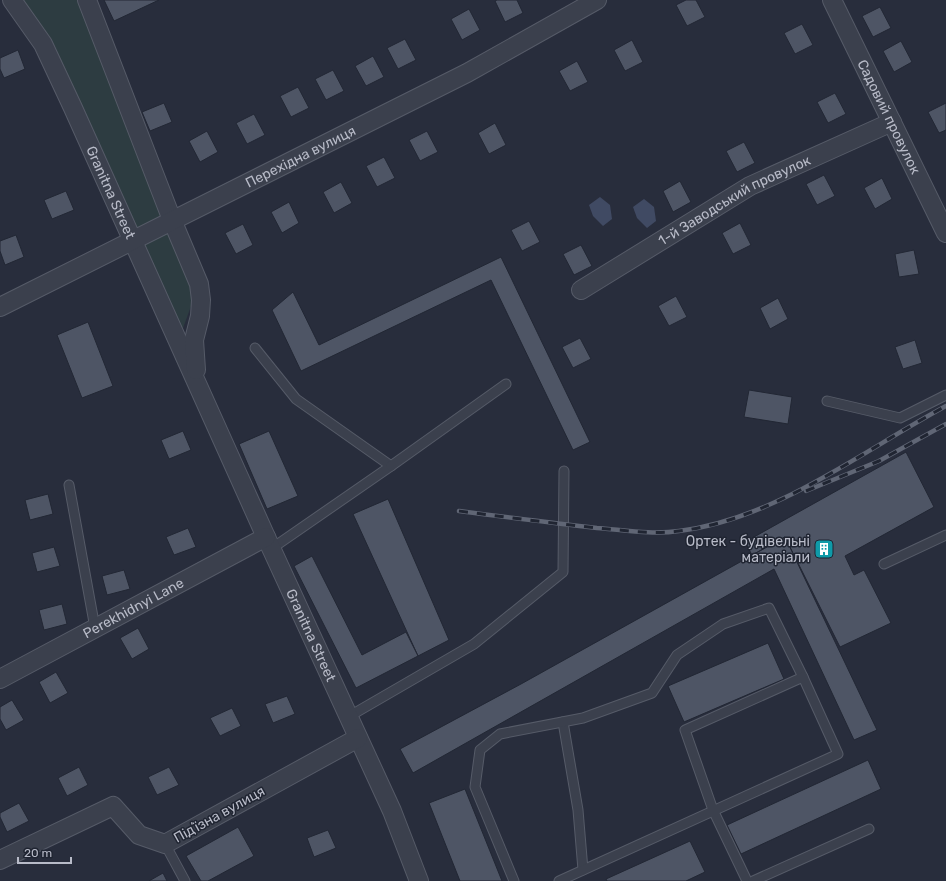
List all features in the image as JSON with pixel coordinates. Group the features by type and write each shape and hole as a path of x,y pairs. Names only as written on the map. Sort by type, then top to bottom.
{"street":[{"name":"Granitna Street","path":"12,0 43,44 392,811 419,881"},
{"name":"Granitna Street","path":"87,0 172,220 199,284 201,300 200,316 194,340 195,363 200,390"},
{"name":"Перехідна вулиця","path":"0,307 468,73 597,0"},
{"name":"Садовий провулок","path":"832,0 946,233"},
{"name":"1-й Заводський провулок","path":"581,290 750,186 892,122"},
{"name":"Perekhidnyi Lane","path":"0,679 95,628 269,543"},
{"name":"Підʼїзна вулиця","path":"0,860 113,806 139,835 165,844 358,738"}],"lane":[{"path":"255,348 296,398 391,466"},
{"path":"269,543 391,466 506,384"},
{"path":"826,401 900,418 946,394"},
{"path":"348,717 474,644 563,572 564,471"},
{"path":"69,485 95,628"},
{"path":"884,564 946,534"},
{"path":"514,881 475,787 480,750 500,734 583,718 652,693 677,655 723,624 769,608 803,677 838,754 559,881"},
{"path":"748,881 713,810 685,730 803,677"},
{"path":"563,722 578,810 583,870"},
{"path":"753,881 869,829"},
{"path":"165,844 185,881"}],"shaded area":[{"path":"12,0 87,0 199,284 178,342"}],"water":[{"path":"600,197 610,205 612,219 603,226 593,216 589,205"},
{"path":"644,199 654,207 656,221 647,228 637,218 633,207"}],"building":[{"path":"104,0 159,0 114,21"},
{"path":"517,0 523,13 505,22 495,1"},
{"path":"686,0 696,0 705,17 687,26 676,5"},
{"path":"880,7 891,28 873,37 862,16"},
{"path":"469,9 480,30 462,40 451,19"},
{"path":"802,24 813,45 795,54 784,33"},
{"path":"405,39 416,60 398,69 387,48"},
{"path":"632,40 643,62 625,71 614,50"},
{"path":"901,41 912,62 894,72 883,51"},
{"path":"18,50 25,69 4,78 0,69 0,58"},
{"path":"373,56 384,77 366,86 355,66"},
{"path":"577,61 588,82 570,91 559,71"},
{"path":"333,70 344,91 326,100 315,79"},
{"path":"298,87 309,108 291,117 280,96"},
{"path":"835,93 846,114 828,123 817,102"},
{"path":"164,103 172,122 150,131 142,112"},
{"path":"946,103 946,130 939,133 928,112"},
{"path":"254,114 265,135 247,144 236,123"},
{"path":"495,123 506,145 489,154 478,133"},
{"path":"207,131 218,152 200,162 189,141"},
{"path":"427,131 438,152 420,161 409,140"},
{"path":"744,142 755,163 737,172 726,151"},
{"path":"384,157 395,178 377,187 366,166"},
{"path":"824,175 835,196 817,205 806,184"},
{"path":"882,178 892,199 875,209 864,188"},
{"path":"680,181 691,202 673,212 663,191"},
{"path":"341,182 352,203 334,213 323,192"},
{"path":"66,191 74,210 52,219 44,200"},
{"path":"289,202 299,223 282,233 271,212"},
{"path":"529,221 540,242 522,251 511,230"},
{"path":"740,223 751,245 733,254 722,233"},
{"path":"243,224 253,245 236,254 225,233"},
{"path":"16,235 24,257 5,265 0,251 0,241"},
{"path":"581,245 592,266 574,275 563,254"},
{"path":"914,250 919,274 899,277 895,254"},
{"path":"501,257 590,442 573,450 491,280 301,371 272,310 293,292 319,345"},
{"path":"676,296 687,317 669,326 658,306"},
{"path":"778,298 788,319 770,329 760,308"},
{"path":"88,322 113,386 82,398 57,335"},
{"path":"580,338 591,359 573,368 562,347"},
{"path":"915,340 922,363 903,369 895,347"},
{"path":"749,390 792,397 788,424 744,417"},
{"path":"183,431 191,450 169,459 161,440"},
{"path":"269,431 298,496 267,509 239,444"},
{"name":"Ортек - будівельні матеріали","path":"906,452 934,507 845,556 854,575 864,570 891,623 840,647 785,537 752,555 745,542"},
{"path":"48,494 53,514 30,520 25,500"},
{"path":"388,499 449,640 418,656 353,514"},
{"path":"188,528 196,547 174,555 166,537"},
{"path":"785,537 877,730 854,740 774,569 413,773 400,749 521,684"},
{"path":"54,547 60,566 37,572 32,553"},
{"path":"312,556 362,655 406,632 418,656 356,688 294,566"},
{"path":"124,570 130,589 107,595 102,576"},
{"path":"62,604 67,624 44,630 39,610"},
{"path":"138,628 149,649 132,659 120,638"},
{"path":"768,643 784,679 684,722 668,686"},
{"path":"56,672 68,693 50,703 39,682"},
{"path":"287,696 295,714 273,723 265,704"},
{"path":"12,700 24,720 6,730 0,719 0,707"},
{"path":"232,708 241,726 220,736 210,718"},
{"path":"868,760 881,789 741,854 727,825"},
{"path":"79,767 88,785 67,796 58,778"},
{"path":"169,767 179,785 157,795 148,777"},
{"path":"465,789 502,881 460,881 429,803"},
{"path":"19,803 29,821 7,832 0,817 0,813"},
{"path":"238,827 254,856 208,881 201,881 186,856"},
{"path":"328,830 336,848 314,857 307,838"},
{"path":"690,841 705,872 686,881 607,881 606,879"},
{"path":"163,873 167,881 149,881"}],"railway":[{"path":"459,511 628,531 669,532 715,524 750,513 784,498 817,481 946,406"},
{"path":"806,491 879,461 946,424"}],"place":[{"name":"Ортек - будівельні матеріали","path":"824,549"}]}
